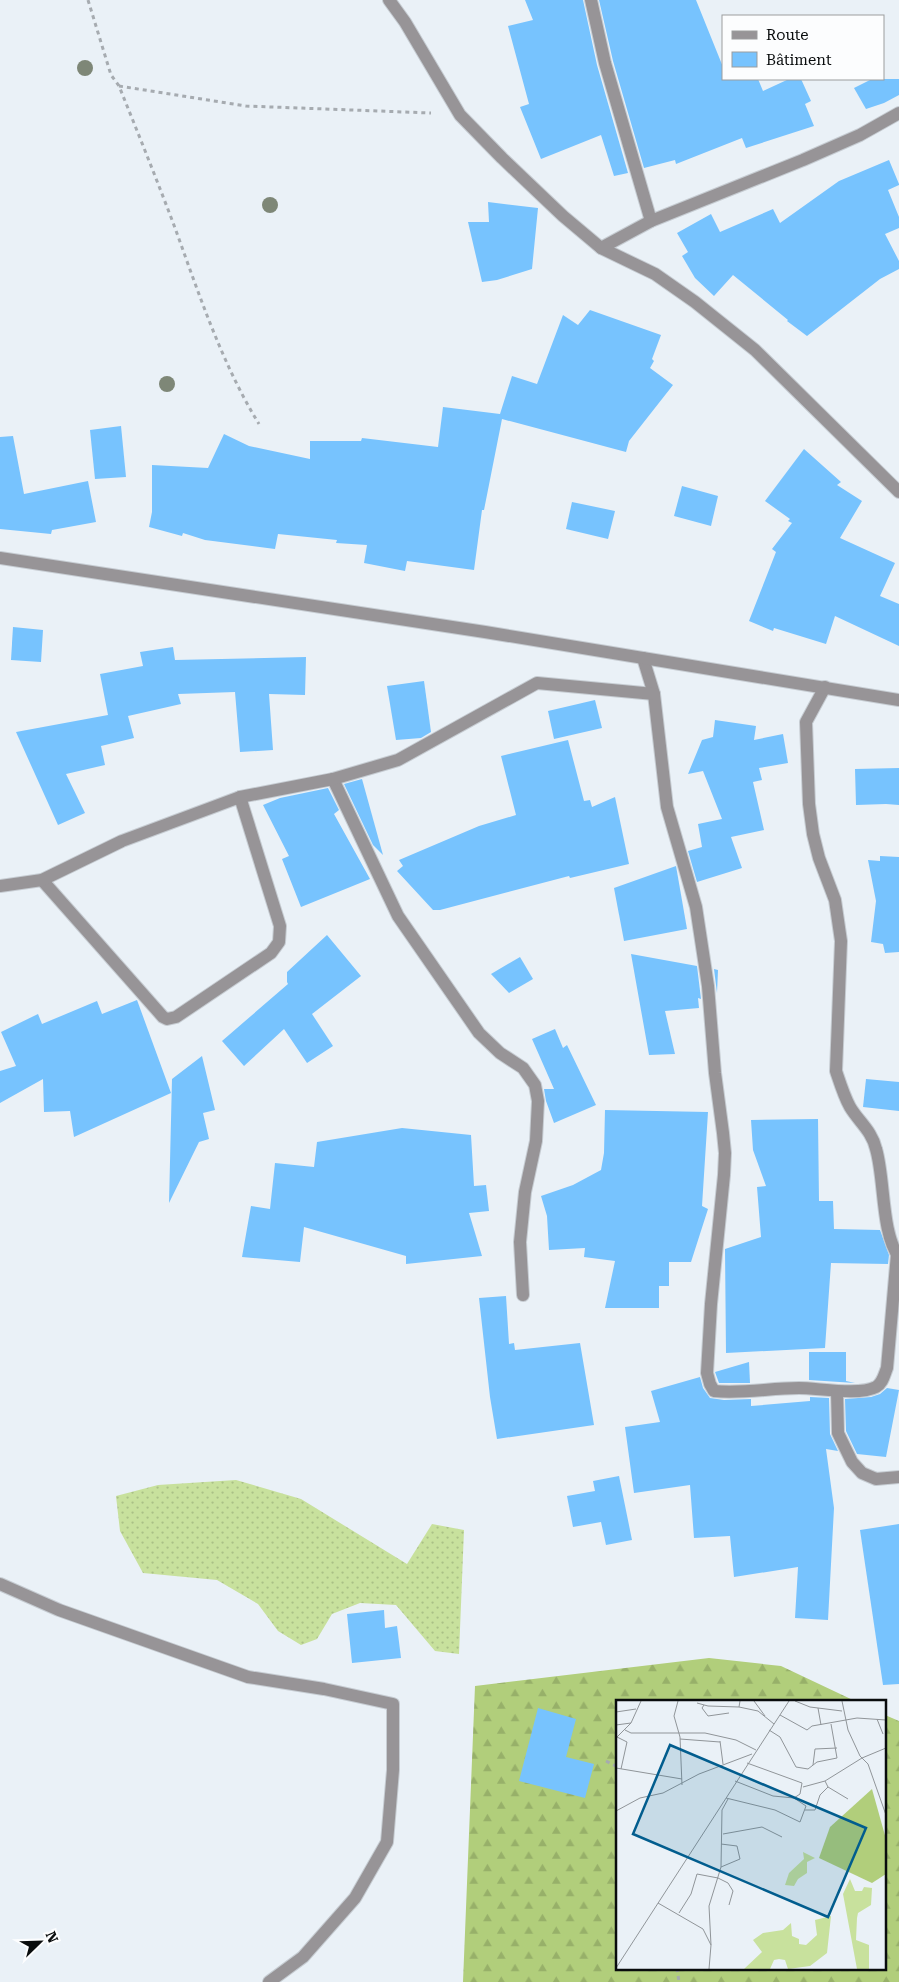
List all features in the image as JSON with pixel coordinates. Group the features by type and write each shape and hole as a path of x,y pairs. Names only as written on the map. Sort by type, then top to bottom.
{"street":[{"path":"389,0 405,22 460,115 563,216 601,248 655,274 695,302 748,344 791,384 848,444 899,492"},
{"path":"591,0 605,63 652,221"},
{"path":"601,248 652,221 860,135 899,113"},
{"path":"0,558 644,658 899,700"},
{"path":"644,658 654,694 667,807 694,899 703,951 725,1153 711,1304 707,1373 714,1392 798,1388 837,1391 868,1390 877,1386 883,1379 887,1368 898,1256 889,1237 876,1148 870,1132 851,1107 836,1071 841,942 835,900 819,858 813,834 809,804 806,722 825,687"},
{"path":"0,886 42,880 122,841 240,797 334,779 398,760 537,683 654,694"},
{"path":"334,779 398,916 479,1033 500,1053 523,1068 534,1085 538,1101 536,1141 525,1192 520,1242 523,1295"},
{"path":"42,880 162,1017 168,1019 176,1017 271,953 279,942 280,926 240,797"},
{"path":"837,1391 838,1433 852,1462 862,1473 876,1479 899,1477"},
{"path":"0,1584 59,1610 248,1677 324,1689 393,1704 393,1770 387,1842 355,1898 303,1957 269,1982"}],"path":[{"path":"88,0 111,75 118,86 156,175 200,297 242,396 259,424"},
{"path":"118,86 246,106 460,115"},
{"path":"606,1761 616,1766"}],"green space":[{"path":"236,1480 301,1499 407,1564 432,1524 464,1530 459,1654 435,1651 396,1605 360,1603 332,1614 317,1639 301,1645 278,1631 258,1604 217,1580 143,1573 120,1531 116,1496 158,1485"},
{"path":"709,1658 781,1666 853,1700 616,1700 616,1970 886,1970 886,1715 899,1721 899,1982 463,1982 475,1686"}],"building":[{"path":"525,0 583,0 597,65 628,173 614,176 601,135 541,159 520,107 529,104 508,26 533,20"},
{"path":"599,0 696,0 722,65 722,80 758,80 763,91 787,80 801,80 811,101 805,104 814,126 746,148 742,138 676,164 675,160 644,168 613,61"},
{"path":"899,79 899,95 884,103 866,109 854,88 870,80"},
{"path":"889,160 899,184 888,190 899,217 899,228 885,234 899,261 899,269 880,279 807,336 733,275 714,296 695,278 682,256 688,252 677,233 711,214 720,232 773,209 780,223 839,181"},
{"path":"488,202 538,208 532,269 497,280 482,282 468,222 489,222"},
{"path":"590,310 661,335 652,359 654,361 650,368 673,385 629,441 626,452 502,419 484,510 482,510 474,570 407,561 405,571 364,563 367,545 336,543 337,540 278,534 275,549 205,540 183,533 182,536 149,527 152,512 152,465 208,468 224,434 249,446 310,459 310,441 361,441 362,438 438,447 443,407 500,414 512,376 537,384 563,315 578,325"},
{"path":"121,426 126,477 95,479 90,430"},
{"path":"13,436 24,494 88,481 96,522 52,530 51,534 0,529 0,437"},
{"path":"804,449 841,482 837,485 862,501 840,538 895,563 880,596 899,604 899,646 835,616 826,644 774,628 773,631 749,621 776,552 772,549 792,523 788,521 790,519 765,501"},
{"path":"682,486 718,496 711,526 674,516"},
{"path":"572,502 615,511 608,539 566,529"},
{"path":"13,627 43,630 41,662 11,660"},
{"path":"173,647 175,660 306,657 305,695 269,694 273,750 240,752 235,692 178,694 181,704 128,716 134,738 101,746 105,765 66,774 85,813 58,825 16,732 108,715 100,674 143,666 140,652"},
{"path":"424,681 431,732 421,738 396,740 387,686"},
{"path":"595,700 602,728 554,739 548,711"},
{"path":"715,720 756,726 754,740 783,734 788,763 759,768 762,780 753,782 764,830 731,837 742,868 697,882 688,851 702,847 698,824 722,819 703,771 688,774 702,740 713,737"},
{"path":"568,740 584,801 590,800 592,807 615,797 629,864 570,878 569,876 440,910 433,910 397,871 403,866 399,860 479,826 516,815 501,756"},
{"path":"899,768 899,805 856,805 855,769"},
{"path":"362,779 383,855 373,845 344,784"},
{"path":"328,788 339,810 334,814 370,879 301,907 282,859 289,856 263,805 280,798"},
{"path":"880,856 899,857 899,952 885,953 883,944 871,942 876,901 868,860 880,861"},
{"path":"676,866 687,929 624,941 614,888"},
{"path":"327,935 361,976 312,1014 333,1046 307,1063 284,1029 244,1066 222,1041 288,984 287,972"},
{"path":"631,954 697,966 701,999 698,998 699,1008 665,1011 675,1054 649,1055"},
{"path":"520,957 533,979 509,993 491,974"},
{"path":"714,969 718,970 717,993"},
{"path":"137,1000 171,1093 74,1137 70,1111 44,1112 43,1079 0,1103 0,1071 16,1066 1,1032 38,1014 42,1024 97,1001 102,1014"},
{"path":"555,1029 563,1048 567,1045 596,1105 554,1123 544,1089 554,1089 532,1039"},
{"path":"202,1056 215,1110 203,1113 209,1139 199,1142 169,1203 172,1079"},
{"path":"866,1079 899,1082 899,1111 863,1107"},
{"path":"605,1110 708,1112 702,1206 708,1209 691,1262 669,1262 669,1286 659,1286 659,1308 605,1308 615,1261 584,1257 585,1248 549,1250 547,1216 541,1196 573,1185 601,1170 604,1153"},
{"path":"818,1119 819,1201 833,1201 834,1229 880,1230 889,1255 888,1264 831,1263 825,1348 726,1353 725,1249 761,1237 757,1187 766,1186 753,1150 751,1120"},
{"path":"402,1128 471,1135 474,1186 486,1185 489,1211 469,1213 482,1256 406,1264 406,1256 304,1227 300,1262 242,1257 251,1206 270,1209 275,1163 314,1167 317,1142"},
{"path":"506,1296 509,1344 514,1343 515,1350 580,1343 594,1425 497,1439 490,1397 479,1298"},
{"path":"809,1352 846,1352 846,1381 855,1383 809,1380"},
{"path":"749,1362 750,1383 719,1383 715,1372"},
{"path":"700,1377 703,1388 710,1398 724,1400 751,1399 751,1406 810,1401 810,1397 829,1398 830,1434 838,1451 826,1449 834,1508 828,1620 795,1618 798,1567 734,1577 730,1536 694,1538 690,1485 634,1493 625,1427 660,1422 651,1391"},
{"path":"887,1388 899,1390 886,1457 857,1454 846,1431 845,1399 871,1397 880,1394"},
{"path":"619,1476 632,1540 606,1545 601,1522 573,1527 567,1496 595,1491 593,1481"},
{"path":"899,1524 899,1684 883,1685 860,1530"},
{"path":"384,1610 385,1628 397,1626 401,1658 352,1663 347,1614"},
{"path":"538,1708 576,1719 566,1757 594,1764 585,1798 519,1781"}]}
